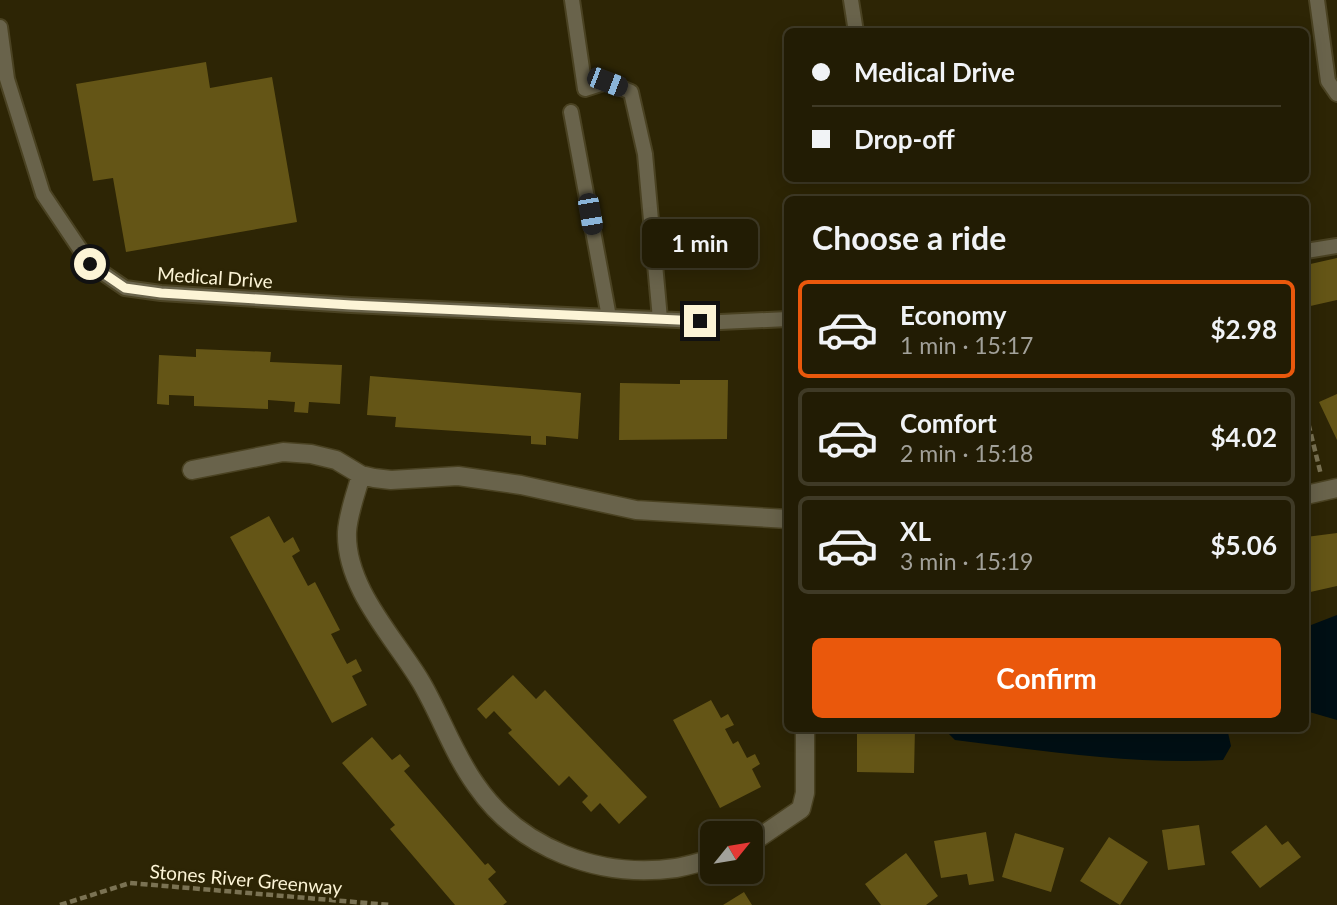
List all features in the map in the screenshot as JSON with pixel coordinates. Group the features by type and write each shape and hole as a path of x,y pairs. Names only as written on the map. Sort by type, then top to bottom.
{"street":[{"path":"192,470 283,452 311,454 335,460 361,475 391,480 458,476 521,485 636,510 784,519"},
{"path":"361,475 347,532 352,565 387,633 437,708 455,750 476,786 503,817 535,841 567,858 608,867 676,868 700,862"},
{"path":"1309,494 1331,490"},
{"path":"763,835 801,809 805,793 805,732"}],"lane":[{"path":"572,0 584,89 607,82 631,92 645,154 660,319"},
{"path":"851,0 855,28"},
{"path":"1317,0 1328,81 1337,94"},
{"name":"Medical Drive","path":"0,27 7,79 43,194 90,264 125,288 161,293 351,305 720,322 784,319"},
{"path":"570,112 609,317"},
{"path":"1309,251 1337,246"}],"path":[{"path":"1309,423 1331,490"},
{"name":"Stones River Greenway","path":"60,905 130,883 390,905"}],"shaded area":[{"path":"1337,615 1337,720 1309,712 1309,626"},
{"path":"947,732 1228,732 1231,746 1223,760 1156,761 955,740"}],"building":[{"path":"206,62 210,88 272,77 297,222 126,252 113,178 93,181 76,84"},
{"path":"1337,258 1337,300 1309,306 1309,264"},
{"path":"196,349 271,352 270,362 342,365 340,404 309,402 308,413 294,412 295,402 268,400 268,409 194,406 194,396 169,395 169,405 157,404 159,355 196,357"},
{"path":"370,376 581,393 578,439 546,436 546,445 531,444 531,436 395,427 396,417 367,415"},
{"path":"680,380 728,380 727,439 619,440 620,383 680,384"},
{"path":"1337,394 1337,440 1319,402"},
{"path":"269,516 284,543 293,537 300,551 292,556 308,586 315,582 340,630 331,634 347,664 356,659 362,671 352,676 367,705 332,723 230,537"},
{"path":"1337,533 1337,586 1309,592 1309,537"},
{"path":"513,675 536,699 545,690 647,797 619,824 600,803 591,812 582,802 588,796 569,776 559,786 508,733 512,730 494,711 486,719 477,709"},
{"path":"711,700 721,718 728,714 734,725 725,729 733,744 738,741 747,758 755,754 760,764 752,769 761,787 720,808 673,720"},
{"path":"857,732 915,732 914,773 857,772"},
{"path":"372,737 392,760 400,754 410,766 404,771 485,865 488,863 496,872 488,879 507,902 503,905 455,905 390,829 395,825 342,763"},
{"path":"1199,825 1205,865 1168,870 1162,830"},
{"path":"1266,825 1282,845 1288,841 1301,857 1260,888 1231,852"},
{"path":"986,832 994,881 969,885 967,874 941,878 934,841"},
{"path":"1015,833 1064,848 1051,892 1002,877"},
{"path":"1109,837 1148,862 1120,905 1080,881"},
{"path":"906,853 938,896 926,905 881,905 865,884"},
{"path":"744,892 752,905 723,905"}],"route":[{"path":"90,264 125,288 161,293 351,305 700,321"}]}
